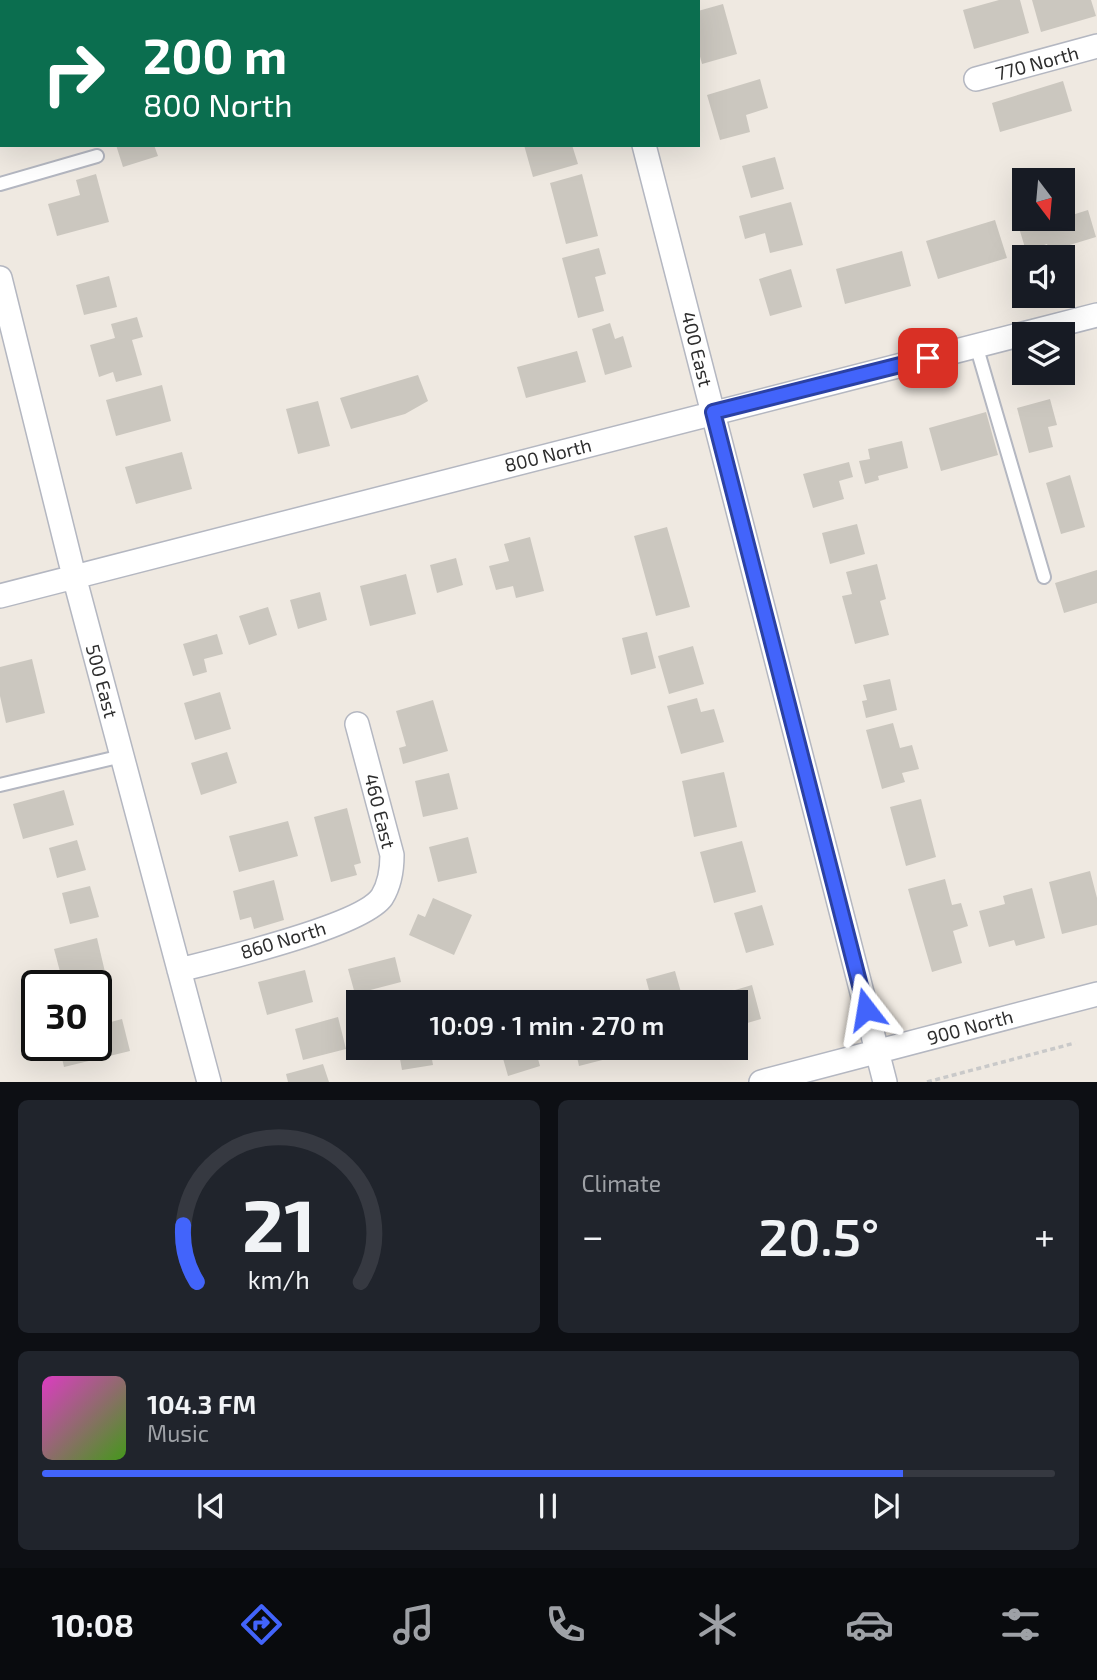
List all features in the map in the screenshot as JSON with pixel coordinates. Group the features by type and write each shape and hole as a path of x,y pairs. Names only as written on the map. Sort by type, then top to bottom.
{"street":[{"name":"770 North","path":"976,79 1097,46"},
{"name":"400 East","path":"645,147 885,1082"},
{"name":"500 East","path":"0,278 74,576 209,1082"},
{"name":"800 North","path":"0,596 1097,315"},
{"name":"460 East","path":"357,724 392,855 392,874 381,897"},
{"name":"860 North","path":"179,970 338,924 365,912 381,897"},
{"name":"900 North","path":"761,1082 1097,994"}],"lane":[{"path":"0,184 97,156"},
{"path":"976,345 1044,577"},
{"path":"0,785 122,756"}],"path":[{"path":"927,1082 1075,1043"}],"building":[{"path":"999,0 1020,0 1029,33 974,49 963,10"},
{"path":"1032,0 1091,0 1096,16 1041,32"},
{"path":"723,4 737,54 702,64 700,10"},
{"path":"760,79 768,108 746,115 750,132 720,140 707,95"},
{"path":"1063,81 1072,111 1000,132 992,103"},
{"path":"117,147 155,147 158,156 123,167"},
{"path":"525,147 573,147 578,164 533,177"},
{"path":"775,157 784,189 751,198 742,166"},
{"path":"96,174 109,222 57,236 48,204 80,195 76,180"},
{"path":"582,174 598,236 566,244 550,183"},
{"path":"791,202 803,245 770,253 765,233 745,239 739,216"},
{"path":"1088,210 1096,237 1070,245 1024,245 1020,231 1075,231 1075,214"},
{"path":"995,220 1007,258 938,279 926,241"},
{"path":"599,248 606,274 595,277 604,311 578,318 562,258"},
{"path":"902,251 911,286 845,304 836,269"},
{"path":"791,269 802,307 770,316 759,279"},
{"path":"109,276 117,307 84,315 76,285"},
{"path":"137,317 143,337 132,340 142,375 116,382 113,372 99,377 90,345 115,338 111,324"},
{"path":"610,323 615,339 623,336 632,367 605,375 592,329"},
{"path":"577,351 586,382 526,398 517,367"},
{"path":"418,375 428,401 405,414 351,429 340,398"},
{"path":"162,385 171,421 116,436 106,400"},
{"path":"1050,399 1057,425 1048,427 1053,447 1029,453 1017,408"},
{"path":"318,401 330,446 298,454 286,409"},
{"path":"986,412 998,455 941,471 929,428"},
{"path":"902,441 908,468 878,476 879,480 865,484 859,461 870,459 868,449"},
{"path":"182,452 192,489 136,504 125,467"},
{"path":"849,462 853,477 839,481 844,499 813,508 803,474"},
{"path":"1070,475 1085,527 1061,534 1046,483"},
{"path":"857,524 865,554 830,564 822,533"},
{"path":"667,527 690,607 656,616 634,536"},
{"path":"530,537 544,591 516,598 513,586 496,590 489,566 509,561 504,544"},
{"path":"456,558 463,585 437,593 430,565"},
{"path":"877,564 886,599 880,601 889,635 855,644 842,596 852,594 846,572"},
{"path":"1097,570 1097,603 1064,613 1055,583"},
{"path":"406,574 416,614 370,626 360,586"},
{"path":"320,592 327,620 298,629 290,600"},
{"path":"268,607 277,635 249,645 239,616"},
{"path":"647,632 656,668 631,675 622,638"},
{"path":"217,634 223,654 204,659 207,672 193,676 183,644"},
{"path":"693,646 704,684 669,694 658,656"},
{"path":"32,659 45,713 6,723 0,696 0,667"},
{"path":"890,679 897,710 866,718 862,701 867,700 863,685"},
{"path":"220,692 231,729 195,740 184,703"},
{"path":"697,698 701,712 714,709 724,742 681,754 667,706"},
{"path":"433,700 448,751 403,764 399,748 406,746 396,711"},
{"path":"893,723 900,748 912,745 919,769 902,773 905,782 882,789 866,730"},
{"path":"227,752 237,783 201,795 191,763"},
{"path":"724,772 737,827 694,837 682,781"},
{"path":"449,773 458,809 423,817 415,781"},
{"path":"64,790 74,825 23,839 13,804"},
{"path":"921,799 936,857 906,866 890,807"},
{"path":"347,808 361,863 354,865 357,875 331,882 314,817"},
{"path":"288,821 298,856 239,872 229,836"},
{"path":"468,837 477,873 438,882 429,847"},
{"path":"77,840 86,870 57,878 49,848"},
{"path":"742,841 756,892 714,903 700,852"},
{"path":"1090,871 1097,898 1097,925 1062,934 1049,882"},
{"path":"945,879 952,905 961,903 968,926 953,931 962,963 932,972 908,889"},
{"path":"274,880 284,920 254,929 251,917 240,920 233,891"},
{"path":"90,886 99,917 70,924 62,893"},
{"path":"1032,888 1045,938 1016,946 1014,940 989,947 979,911 1005,904 1003,896"},
{"path":"433,898 472,915 454,955 409,935 418,914 425,917"},
{"path":"762,905 774,945 746,953 734,913"},
{"path":"97,938 105,970 60,970 54,949"},
{"path":"395,957 401,982 370,990 354,990 348,969"},
{"path":"305,970 313,1002 267,1015 258,982"},
{"path":"675,971 680,990 649,990 646,979"},
{"path":"752,985 761,1019 748,1023 748,990 735,990"},
{"path":"338,1017 346,1049 303,1060 295,1029"},
{"path":"122,1019 130,1051 112,1055 112,1022"},
{"path":"400,1060 432,1060 433,1065 402,1070"},
{"path":"503,1060 538,1060 540,1066 508,1076"},
{"path":"578,1060 602,1060 579,1066"},
{"path":"63,1061 89,1061 64,1067"},
{"path":"323,1064 329,1082 288,1082 286,1074"}],"route":[{"path":"866,1009 713,412 928,358"}]}
